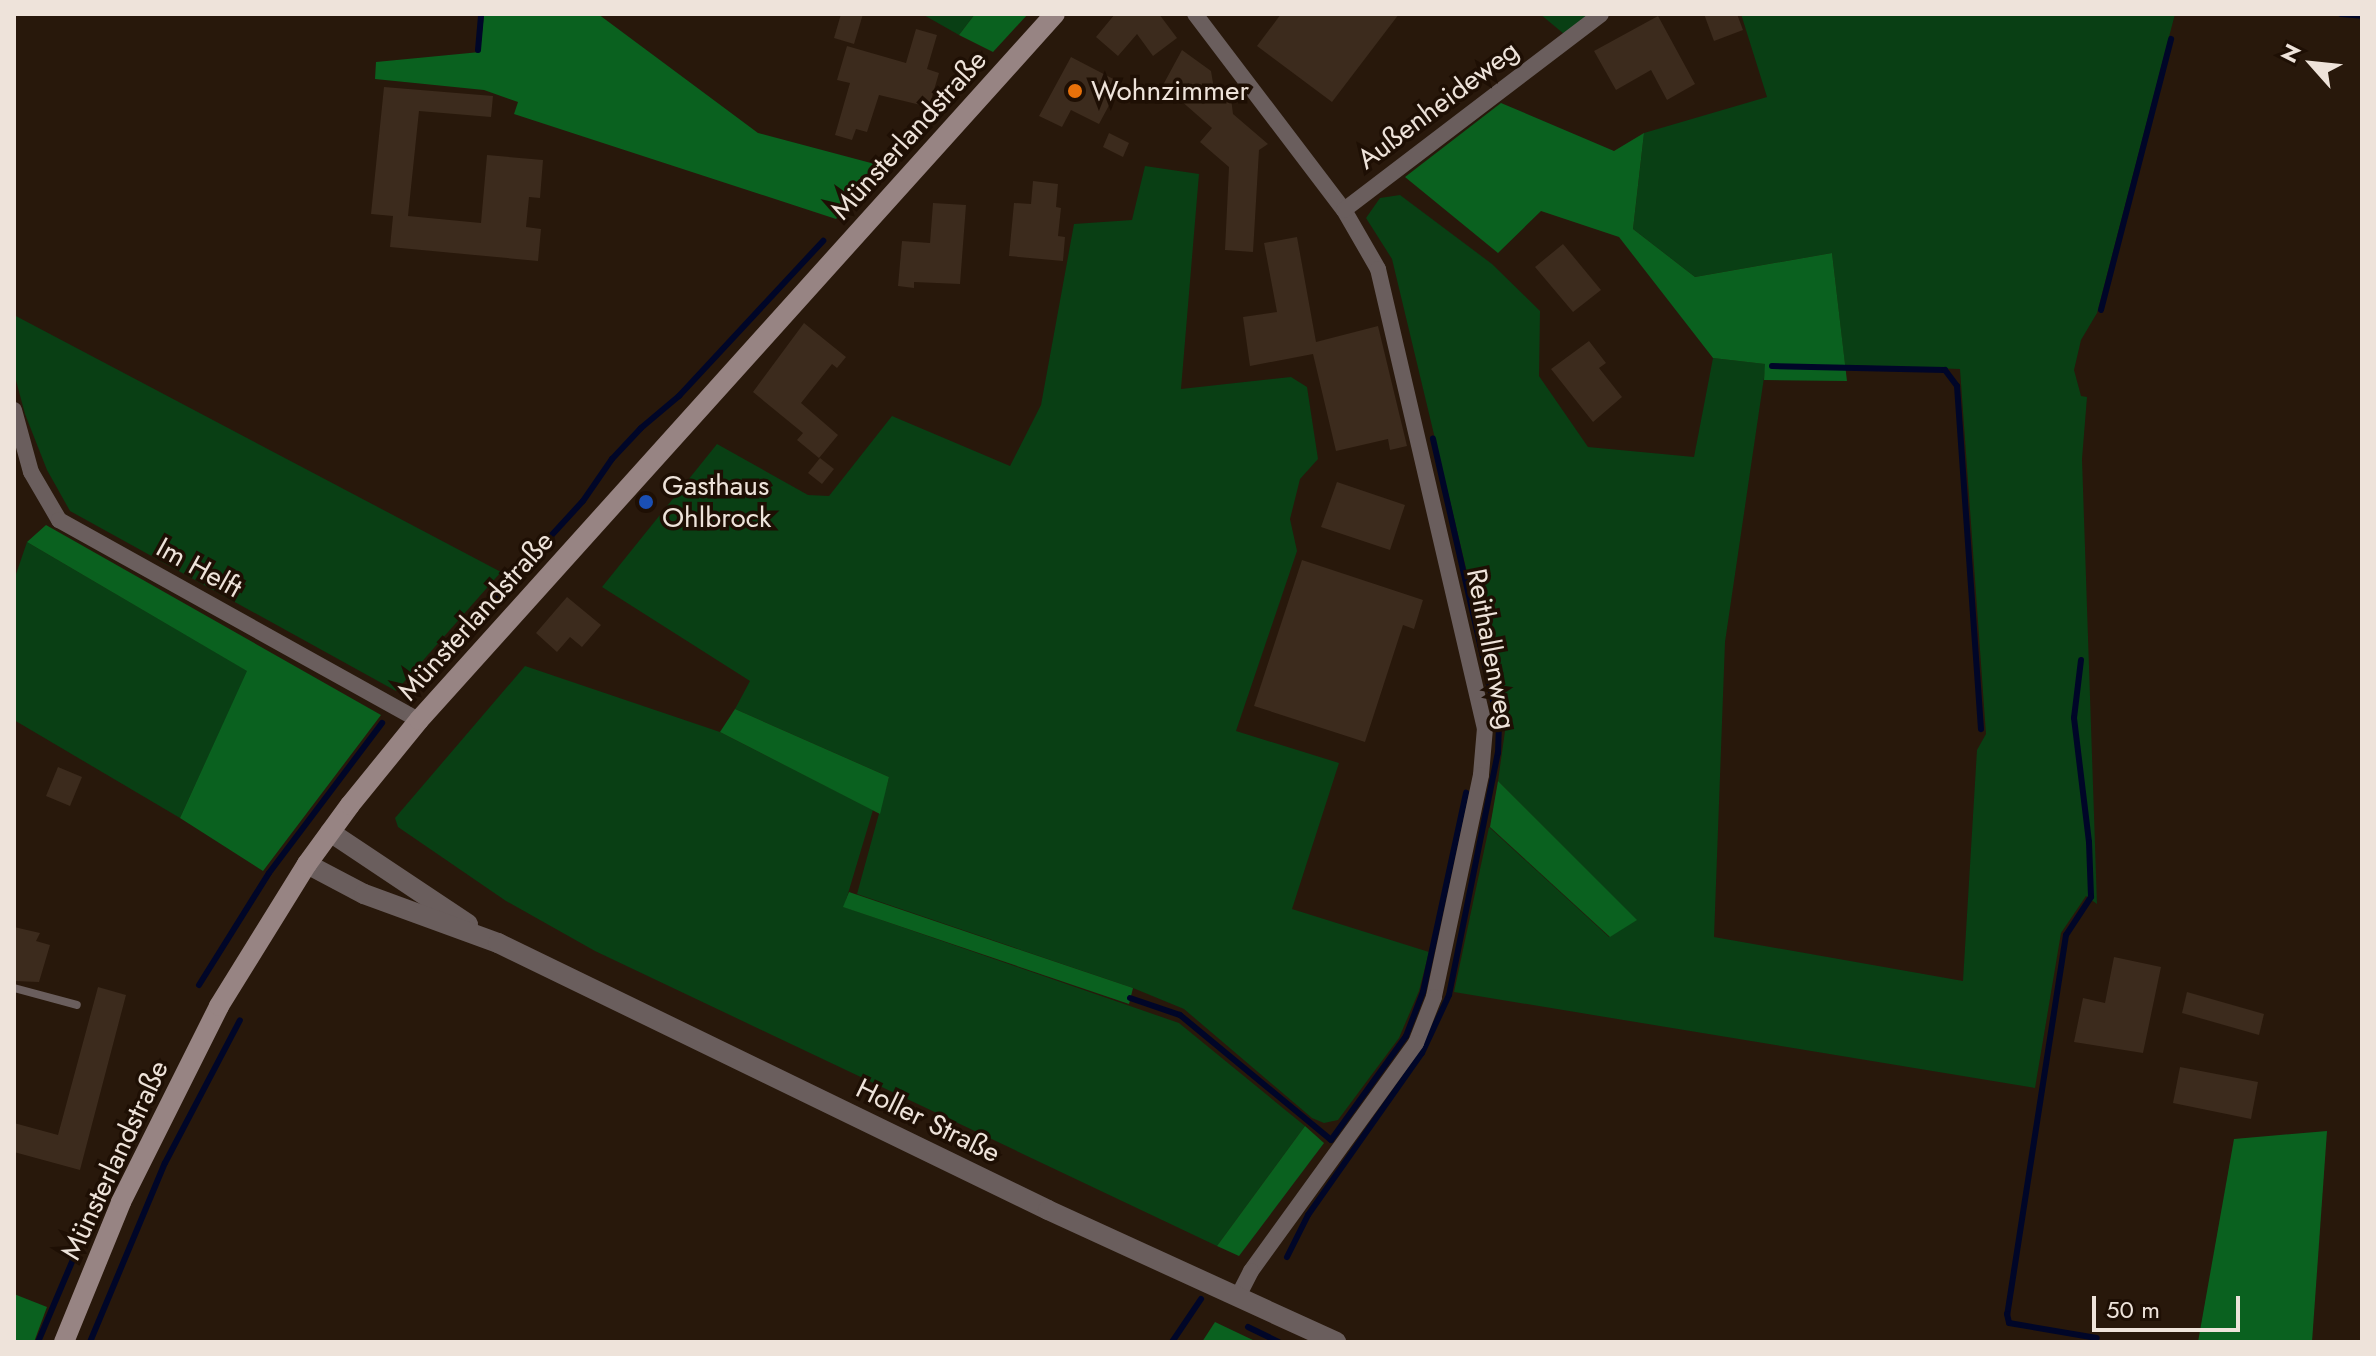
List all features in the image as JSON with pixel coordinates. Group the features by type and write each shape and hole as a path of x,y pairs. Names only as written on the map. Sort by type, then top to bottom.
{"main road":[{"name":"Münsterlandstraße","path":"64,1342 121,1202 198,1047 242,968 330,832 419,720 1055,14"}],"street":[{"name":"Reithallenweg","path":"1195,14 1344,210 1378,269 1485,728 1481,775 1434,997 1416,1043 1251,1271 1238,1296"},
{"name":"Außenheideweg","path":"1344,210 1601,14"},
{"name":"Im Helft","path":"14,410 31,472 59,520 419,720"},
{"name":"Holler Straße","path":"330,832 498,943"},
{"name":"Holler Straße","path":"307,864 364,894 498,943 1048,1210 1336,1342"}],"lane":[{"path":"14,988 77,1005"}],"green space":[{"path":"484,14 598,14 758,133 886,167 836,219 514,114 518,102 484,90 375,79 376,62 480,52"},
{"path":"922,14 975,14 959,35"},
{"path":"975,14 1028,14 993,52 959,35"},
{"path":"1540,14 1590,14 1564,34"},
{"path":"1741,14 2175,14 2097,313 2081,340 2074,370 2081,396 2087,397 2082,459 2097,904 2086,896 2061,933 2035,1088 1454,992 1489,827 1609,937 1636,920 1498,781 1505,731 1392,259 1366,218 1380,198 1400,195 1492,264 1540,311 1539,376 1588,447 1694,457 1713,358 1766,364 1725,642 1714,937 1963,981 1977,750 1986,734 1960,369 1845,365 1832,253 1695,277 1633,229 1644,133 1767,97"},
{"path":"1501,103 1614,151 1644,133 1633,229 1695,277 1832,253 1847,381 1764,380 1765,364 1713,358 1619,237 1541,211 1498,253 1405,177"},
{"path":"1145,166 1199,174 1181,389 1291,377 1307,387 1318,459 1300,479 1290,519 1297,551 1236,731 1339,763 1292,909 1429,952 1419,991 1399,1038 1338,1120 1324,1123 1312,1118 1184,1009 1133,988 857,894 889,777 735,709 750,681 602,587 717,444 808,495 829,496 892,416 1010,466 1041,405 1074,224 1132,220"},
{"path":"14,315 501,572 396,691 70,511 47,470 25,414 14,373"},
{"path":"46,525 381,715 263,871 180,818 247,671 27,542"},
{"path":"27,542 248,671 180,818 14,720 14,580"},
{"path":"525,666 720,732 873,810 844,907 1179,1023 1305,1126 1217,1246 595,951 506,901 398,827 395,818"},
{"path":"735,709 889,777 880,814 720,732"},
{"path":"1498,781 1637,920 1610,937 1490,827"},
{"path":"849,892 1133,988 1129,1004 843,907"},
{"path":"1305,1126 1324,1143 1239,1256 1217,1246"},
{"path":"2327,1131 2312,1342 2198,1342 2234,1139"},
{"path":"14,1294 47,1307 34,1342 14,1342"},
{"path":"1215,1322 1257,1342 1202,1342"}],"building":[{"path":"841,14 863,14 854,44 834,38"},
{"path":"1115,14 1159,14 1177,38 1153,56 1137,34 1118,56 1096,37"},
{"path":"1281,14 1399,14 1332,102 1257,46"},
{"path":"1704,14 1737,14 1743,30 1714,41"},
{"path":"1658,16 1695,84 1667,100 1651,70 1616,90 1594,51"},
{"path":"916,29 937,35 927,69 939,73 929,107 879,95 867,132 856,129 852,140 835,135 850,83 837,80 847,46 906,63"},
{"path":"1182,50 1211,71 1214,89 1225,98 1231,98 1233,114 1268,144 1259,150 1253,252 1225,250 1229,167 1200,142 1212,128 1163,85"},
{"path":"1071,57 1121,83 1099,124 1071,110 1062,127 1039,116"},
{"path":"384,87 493,96 491,117 419,111 408,216 481,223 487,155 543,160 540,198 529,197 526,227 541,229 538,261 390,247 393,216 371,214"},
{"path":"1109,133 1129,143 1123,157 1103,147"},
{"path":"1033,181 1058,184 1056,207 1061,208 1058,236 1065,237 1063,261 1009,256 1014,203 1031,204"},
{"path":"933,203 966,205 960,284 914,282 914,288 898,286 902,241 930,243"},
{"path":"1297,237 1316,342 1378,326 1407,446 1390,450 1388,439 1336,451 1313,354 1250,366 1243,317 1277,312 1264,243"},
{"path":"1563,244 1601,290 1573,312 1535,267"},
{"path":"804,323 846,357 837,368 832,364 801,403 838,435 819,458 797,440 803,433 753,392"},
{"path":"1589,341 1606,363 1599,368 1622,397 1593,422 1551,369"},
{"path":"820,458 834,469 822,484 808,473"},
{"path":"1337,482 1405,505 1390,550 1321,527"},
{"path":"1302,560 1423,600 1414,629 1403,625 1365,742 1254,706"},
{"path":"567,597 601,625 582,647 570,637 557,652 536,633"},
{"path":"58,767 82,777 70,806 46,796"},
{"path":"14,927 40,933 36,941 50,945 39,982 14,981"},
{"path":"2114,957 2161,967 2143,1053 2074,1042 2083,998 2105,1003"},
{"path":"98,987 126,995 80,1170 14,1152 14,1123 58,1135"},
{"path":"2187,992 2264,1014 2259,1035 2182,1013"},
{"path":"2180,1067 2258,1082 2251,1119 2173,1103"}],"waterway":[{"path":"478,50 481,14"},
{"path":"2341,14 2362,16"},
{"path":"2101,310 2171,39"},
{"path":"407,693 583,501 612,459 641,428 679,396 823,241"},
{"path":"1772,366 1945,370 1957,386 1981,729"},
{"path":"1287,1257 1308,1215 1422,1053 1449,995 1498,753 1499,727 1433,438"},
{"path":"2081,660 2074,718 2089,842 2091,897 2066,935 2007,1314 2009,1323 2097,1338"},
{"path":"199,985 269,873 382,723"},
{"path":"1130,998 1180,1015 1331,1140 1406,1036 1423,992 1466,793"},
{"path":"90,1342 165,1163 240,1020"},
{"path":"38,1342 94,1210"},
{"path":"1172,1342 1201,1299"},
{"path":"1248,1327 1279,1342"}],"place":[{"name":"Wohnzimmer","path":"1075,91"},
{"name":"Gasthaus Ohlbrock","path":"646,502"}]}
